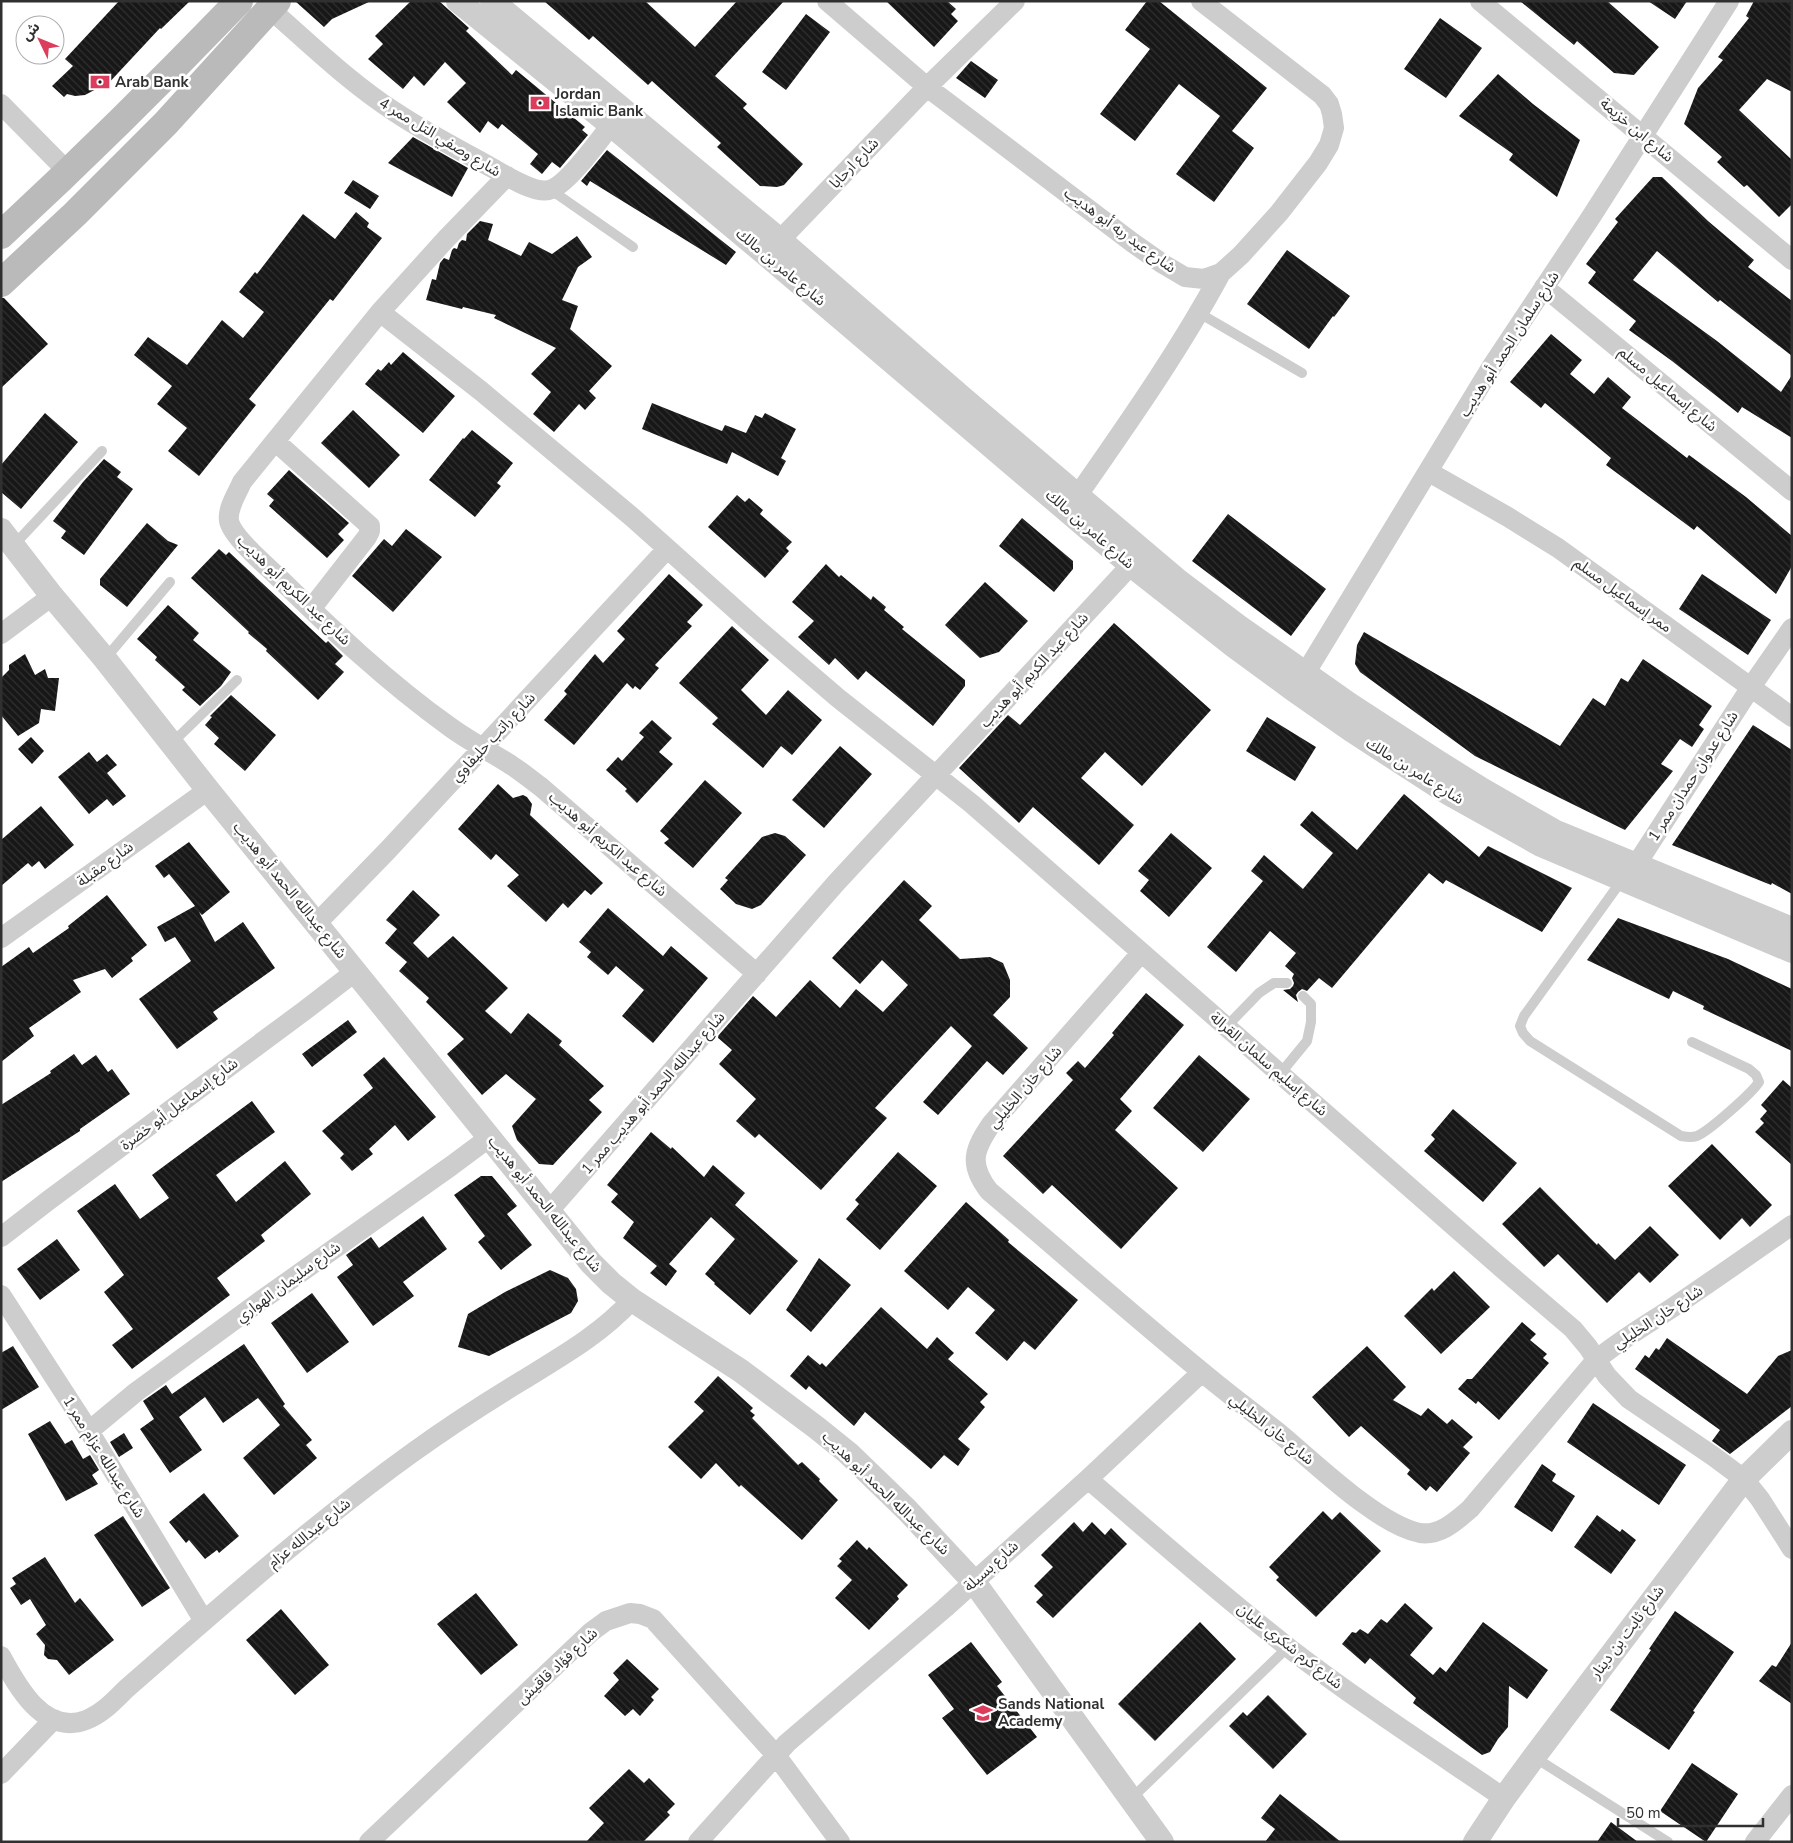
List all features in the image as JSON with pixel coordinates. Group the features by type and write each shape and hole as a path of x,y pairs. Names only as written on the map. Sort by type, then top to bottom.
{"main road":[{"path":"1,235 174,68 239,1"},
{"path":"1,284 166,124 273,5"}],"street":[{"name":"شارع عامر بن مالك","path":"458,1 756,246 1131,565 1234,646 1300,682"},
{"name":"شارع عبد ربه أبو هديب","path":"827,1 927,87 1163,264 1185,277 1204,279 1220,273 1241,255 1278,213 1329,145 1334,128 1328,104 1322,95 1201,1"},
{"name":"شارع ارحابا","path":"780,240 927,87 1015,1"},
{"name":"شارع ابن خزيمة","path":"1480,1 1792,260"},
{"name":"شارع سلمان الحمد أبو هديب","path":"1300,682 1492,366 1644,136 1729,1"},
{"name":"شارع عامر بن مالك","path":"494,2 780,240 1176,579 1238,626 1366,740 1448,793 1541,845 1792,929"},
{"name":"شارع وصفي التل ممر 4","path":"273,5 353,81 394,112 507,176 540,190 551,190"},
{"path":"1,104 68,172"},
{"path":"551,190 565,180 611,125"},
{"name":"شارع عبد الكريم أبو هديب","path":"507,176 446,239 380,312 242,482 231,505 229,522 235,533 311,609 395,685 449,727 482,749 511,764 541,787 757,974 836,883 1131,565"},
{"path":"1078,496 1200,313 1220,273"},
{"name":"شارع إسماعيل مسلم","path":"1544,287 1792,491"},
{"path":"380,312 481,391 632,517 838,698 936,775"},
{"path":"276,442 370,526 368,537 311,609"},
{"name":"ممر إسماعيل مسلم","path":"1429,472 1508,516 1558,548 1792,717"},
{"name":"شارع عبدالله الحمد أبو هديب","path":"7,538 208,790 591,1263 632,1300 741,1371 818,1428 848,1453 907,1510 974,1582 1162,1842"},
{"name":"شارع راتب حليفاوي","path":"317,923 668,549"},
{"path":"1,634 52,596"},
{"path":"1751,687 1792,628"},
{"name":"شارع عدوان حمدان ممر 1","path":"1629,873 1751,687"},
{"name":"شارع إسليم سلمان القرالة","path":"936,775 972,804 1568,1324 1581,1338 1616,1388 1628,1399 1744,1479 1760,1499 1792,1549"},
{"name":"شارع مقبلة","path":"1,938 208,790"},
{"name":"شارع عامر بن مالك","path":"1629,873 1792,951"},
{"name":"شارع خان الخليلي","path":"1141,953 992,1123 981,1139 975,1155 976,1168 982,1182 989,1191 1202,1372 1355,1496 1385,1518 1406,1528 1421,1533 1436,1533 1453,1524 1470,1510 1596,1360 1616,1343 1713,1281 1792,1225"},
{"name":"شارع إسماعيل أبو خضرة","path":"1,1237 356,971"},
{"name":"شارع عبدالله الحمد أبو هديب ممر 1","path":"549,1211 757,974"},
{"name":"شارع سليمان الهواري","path":"89,1431 136,1392 490,1137"},
{"name":"شارع عبدالله عزام ممر 1","path":"1,1295 89,1431 204,1621"},
{"name":"شارع عبدالله عزام","path":"54,1719 68,1723 86,1720 105,1709 271,1563 412,1453 487,1402 584,1342 614,1319 632,1300"},
{"name":"شارع بسيلة","path":"698,1842 776,1754 801,1730 884,1661 974,1582 1202,1372"},
{"name":"شارع ثابت بن دينار","path":"1475,1842 1534,1757 1744,1479 1792,1432"},
{"name":"شارع كرم شكري عليان","path":"1088,1479 1288,1647 1338,1684 1504,1798"},
{"name":"شارع فؤاد قاقيش","path":"369,1842 592,1632 606,1621 630,1613 640,1614 653,1619 776,1754 840,1842"},
{"path":"1,1656 28,1700 40,1712 54,1719 1,1774"},
{"path":"1755,1842 1792,1795"}],"lane":[{"path":"551,190 633,247"},
{"path":"1200,313 1302,373"},
{"path":"7,538 102,451"},
{"path":"104,659 170,582"},
{"path":"172,744 237,680"},
{"path":"1629,873 1524,1016 1520,1026 1522,1033 1530,1041 1681,1136 1691,1138 1698,1135 1727,1113 1753,1090 1758,1082 1756,1074 1749,1069 1692,1042"},
{"path":"1227,1026 1259,993 1274,984 1287,983"},
{"path":"1280,1074 1307,1041 1311,1022 1311,1004 1303,996"},
{"path":"1132,1798 1288,1647"},
{"path":"1534,1757 1668,1842"}],"building":[{"path":"119,1 190,1 160,28 105,87 102,86 85,95 75,96 67,94 64,97 52,86 73,66 65,59"},
{"path":"295,1 371,1 332,19 324,27"},
{"path":"411,1 439,1 469,28 466,31 512,75 516,70 585,127 582,130 588,135 560,168 552,162 542,174 530,164 538,154 502,124 498,129 488,121 480,133 447,102 466,83 445,62 424,86 414,76 403,89 368,59 383,44 375,36"},
{"path":"544,1 645,1 695,47 737,1 784,1 715,76 747,104 743,108 803,164 784,185 777,187 760,186 717,147 721,143 652,81 648,85 593,36 589,40"},
{"path":"886,1 947,1 956,9 951,14 958,21 934,47"},
{"path":"1147,1 1159,1 1267,88 1232,131 1254,148 1214,202 1176,174 1220,116 1179,84 1135,141 1100,114 1150,49 1125,30"},
{"path":"1520,1 1607,1 1659,47 1634,75 1614,73 1577,41 1574,45"},
{"path":"1648,1 1687,1 1675,19"},
{"path":"1754,1 1792,1 1792,92 1767,79 1739,110 1792,160 1792,204 1779,217 1747,185 1744,187 1717,162 1722,157 1684,124 1698,88 1723,60 1718,57 1749,18 1746,16"},
{"path":"806,14 830,32 786,90 762,72"},
{"path":"1440,18 1482,48 1446,98 1404,69"},
{"path":"971,61 998,80 985,98 956,78"},
{"path":"1498,74 1580,140 1557,197 1509,160 1513,154 1459,116"},
{"path":"413,137 468,168 452,197 388,163"},
{"path":"607,150 736,252 726,265 590,181 587,186 581,181"},
{"path":"1653,177 1662,177 1708,221 1754,260 1748,267 1792,301 1792,356 1720,300 1718,302 1657,251 1633,280 1717,341 1781,392 1792,375 1792,438 1742,407 1738,413 1629,330 1636,321 1588,283 1596,272 1586,264 1618,222 1615,219"},
{"path":"353,180 379,196 370,209 344,193"},
{"path":"356,212 369,223 367,227 382,238 333,301 330,299 249,399 256,405 199,476 168,451 187,428 157,404 172,386 134,355 148,337 187,365 222,320 243,338 264,312 239,292 255,272 257,274 303,214 335,239"},
{"path":"480,221 493,224 488,240 521,256 529,242 552,254 577,236 592,257 578,267 562,300 578,306 570,329 612,366 589,391 596,398 585,410 579,404 554,432 533,414 551,392 531,374 556,348 494,318 496,315 426,300 432,279 436,280 440,263 444,258 449,260 452,250 454,248 457,249 462,240 466,241 467,234"},
{"path":"1287,250 1350,296 1309,349 1247,304"},
{"path":"1,298 4,298 48,344 1,388"},
{"path":"1551,334 1582,360 1570,374 1594,394 1608,377 1631,397 1622,408 1687,458 1689,455 1746,497 1792,536 1792,566 1776,594 1697,526 1694,530 1606,465 1611,458 1545,403 1541,408 1510,382"},
{"path":"403,352 455,396 423,433 365,384 378,369 381,371 389,362 391,365"},
{"path":"652,403 722,431 725,425 746,433 755,415 762,418 765,413 796,429 781,458 786,461 778,476 732,452 727,464 642,429"},
{"path":"353,410 400,455 369,488 321,443"},
{"path":"45,413 78,442 21,509 1,492 1,465"},
{"path":"472,430 513,463 497,483 501,486 475,517 429,480 463,438"},
{"path":"104,459 121,472 117,477 133,489 84,555 61,538 66,531 53,521 83,482"},
{"path":"289,470 349,523 338,534 344,540 327,558 269,506 274,500 267,494"},
{"path":"737,495 745,502 749,498 763,510 760,514 792,542 786,548 789,551 765,578 708,527"},
{"path":"1228,514 1326,589 1291,636 1192,561"},
{"path":"1022,518 1073,561 1073,569 1054,592 999,546"},
{"path":"147,523 168,541 178,545 127,607 100,585 100,579"},
{"path":"406,529 442,557 393,612 352,576 384,539 392,546"},
{"path":"219,549 226,555 229,552 326,643 328,641 343,656 335,664 344,672 318,700 191,578"},
{"path":"826,564 839,577 841,575 871,600 873,596 886,607 884,610 904,627 902,629 965,680 965,686 933,726 866,671 858,680 835,658 829,665 798,637 814,621 792,602"},
{"path":"669,574 703,605 687,622 692,626 655,665 659,668 640,690 635,686 633,689 627,683 574,745 544,720 567,694 564,691 595,654 603,663 625,639 617,631"},
{"path":"1702,574 1771,620 1748,655 1679,609"},
{"path":"985,582 1028,621 999,652 980,658 945,625"},
{"path":"168,605 199,633 193,640 231,672 221,686 200,706 182,690 185,687 155,660 157,657 137,639"},
{"path":"1114,623 1211,710 1142,786 1105,752 1081,778 1134,825 1099,865 1033,807 1019,823 959,768 1008,715 1020,725"},
{"path":"732,626 769,660 741,690 766,715 788,690 822,720 792,755 781,746 763,768 712,724 718,718 679,683"},
{"path":"1364,632 1560,746 1593,698 1605,706 1621,678 1628,682 1643,659 1712,706 1699,725 1704,729 1692,747 1680,739 1661,764 1673,771 1625,830 1475,756 1360,672 1355,664 1357,645"},
{"path":"25,654 35,675 45,669 48,678 59,678 55,711 41,709 39,723 18,736 1,715 1,678 9,670 9,665"},
{"path":"231,695 276,735 245,771 214,744 219,738 205,725 212,717 210,716"},
{"path":"1267,717 1316,747 1295,781 1246,751"},
{"path":"652,720 672,738 659,752 673,764 637,803 625,791 627,789 606,770 618,757 622,761 644,737 639,733"},
{"path":"1753,725 1792,750 1792,894 1772,883 1771,885 1672,845"},
{"path":"31,737 44,751 32,764 18,749"},
{"path":"840,746 872,774 824,828 792,800"},
{"path":"89,752 97,762 107,754 117,765 107,773 126,796 113,806 107,799 89,814 58,777"},
{"path":"705,780 742,813 693,868 664,843 669,839 660,831"},
{"path":"498,784 513,798 523,795 527,797 532,804 530,815 603,883 591,895 585,890 568,908 563,903 546,922 507,886 519,875 496,854 491,860 458,829"},
{"path":"1404,794 1479,857 1488,846 1572,888 1542,932 1446,880 1443,884 1429,873 1332,988 1319,978 1307,991 1302,989 1298,992 1296,995 1298,1002 1283,990 1290,989 1293,986 1292,978 1294,974 1285,966 1296,953 1270,931 1236,972 1207,947 1263,881 1251,871 1264,855 1303,889 1333,853 1300,825 1312,811 1357,850"},
{"path":"41,806 74,845 45,869 39,861 32,867 28,863 1,886 1,840"},
{"path":"775,833 785,836 806,855 761,905 752,909 736,904 720,889 728,880 725,878 762,837"},
{"path":"1171,833 1212,868 1169,917 1140,891 1149,880 1138,871"},
{"path":"189,842 230,892 202,915 199,912 215,942 243,922 275,968 213,1012 218,1019 177,1049 139,999 191,961 175,937 165,942 157,927 195,906 169,874 164,878 155,866"},
{"path":"904,880 932,906 919,920 960,959 990,957 1003,963 1010,980 1010,997 993,1015 1028,1048 1003,1075 987,1061 938,1115 923,1102 972,1046 951,1026 875,1108 887,1118 821,1190 759,1134 755,1138 736,1121 756,1099 719,1064 732,1050 717,1037 753,996 776,1017 810,980 840,1008 856,989 883,1012 908,985 882,960 860,984 832,958"},
{"path":"413,890 440,915 413,943 428,958 453,936 508,988 485,1011 511,1034 528,1013 562,1041 559,1045 604,1086 589,1100 602,1112 553,1165 539,1164 517,1140 512,1126 536,1099 506,1074 482,1095 447,1054 464,1039 426,1002 429,998 399,971 407,962 385,943 397,929 386,920"},
{"path":"107,895 147,945 131,958 133,961 112,978 105,969 73,980 81,992 29,1028 34,1036 1,1062 1,967 29,947 33,953 69,928 68,926"},
{"path":"608,908 663,956 671,946 708,978 653,1043 622,1016 644,990 616,966 608,975 587,957 591,952 579,942"},
{"path":"1618,918 1728,959 1792,989 1792,1051 1703,1009 1704,1006 1673,991 1669,999 1587,960"},
{"path":"1146,993 1184,1025 1120,1099 1132,1111 1115,1130 1178,1188 1121,1249 1052,1185 1043,1194 1003,1156 1073,1080 1066,1073 1078,1061 1085,1068 1114,1035 1112,1033"},
{"path":"348,1020 357,1032 312,1067 302,1054"},
{"path":"74,1054 82,1065 96,1055 108,1072 112,1069 130,1094 80,1129 80,1131 1,1182 1,1105 51,1073 50,1071"},
{"path":"1199,1055 1250,1099 1203,1152 1153,1108"},
{"path":"384,1057 436,1117 408,1141 395,1125 369,1149 373,1154 352,1171 340,1158 344,1154 322,1131 373,1088 363,1075"},
{"path":"1783,1080 1792,1088 1792,1165 1755,1132 1764,1123 1760,1119 1767,1111 1761,1105"},
{"path":"252,1101 275,1132 216,1175 236,1202 285,1161 311,1194 261,1235 265,1241 217,1278 230,1295 132,1369 112,1345 133,1329 104,1292 124,1275 77,1211 115,1184 140,1219 169,1198 152,1175"},
{"path":"1453,1109 1517,1163 1483,1202 1424,1151 1435,1139 1431,1135"},
{"path":"651,1132 671,1149 672,1147 704,1177 713,1165 745,1193 735,1205 798,1261 750,1315 705,1274 735,1239 711,1217 669,1264 677,1271 666,1286 650,1273 657,1266 623,1238 634,1222 611,1202 618,1194 607,1185"},
{"path":"1712,1144 1772,1205 1750,1227 1742,1218 1720,1240 1668,1186"},
{"path":"898,1152 937,1186 880,1250 846,1219 859,1204 855,1200"},
{"path":"481,1176 492,1176 517,1206 507,1214 532,1245 501,1270 478,1242 485,1236 454,1195"},
{"path":"1540,1187 1597,1245 1598,1243 1615,1260 1650,1226 1679,1255 1650,1283 1639,1272 1607,1303 1558,1254 1544,1267 1502,1224"},
{"path":"966,1202 1009,1240 1008,1242 1078,1300 1035,1350 1024,1341 1007,1361 975,1333 995,1310 968,1287 948,1310 904,1271"},
{"path":"423,1216 447,1249 403,1282 414,1296 373,1326 337,1277 353,1265 346,1255 371,1237 379,1248"},
{"path":"57,1239 80,1270 40,1300 17,1269"},
{"path":"819,1258 851,1285 811,1332 786,1310"},
{"path":"550,1270 568,1278 576,1289 578,1301 571,1313 489,1356 458,1347 468,1314 505,1292"},
{"path":"1454,1271 1490,1307 1441,1354 1404,1316 1432,1288 1434,1291"},
{"path":"312,1293 349,1342 307,1373 271,1323"},
{"path":"881,1307 927,1349 937,1337 954,1353 948,1359 988,1394 980,1402 985,1407 958,1439 970,1449 958,1466 944,1455 931,1469 865,1412 854,1426 809,1386 806,1390 790,1376 808,1355 820,1365 822,1363 826,1367"},
{"path":"1522,1322 1536,1334 1530,1340 1547,1354 1543,1358 1549,1363 1499,1420 1478,1401 1476,1404 1458,1389 1467,1379 1472,1379"},
{"path":"1667,1338 1747,1394 1778,1356 1792,1350 1792,1406 1730,1454 1712,1441 1720,1430 1635,1369 1645,1355 1649,1358 1656,1348 1659,1350"},
{"path":"244,1344 285,1404 283,1406 312,1440 306,1445 317,1458 274,1495 243,1458 280,1425 258,1398 223,1423 205,1397 179,1417 202,1450 170,1473 140,1429 154,1419 143,1401 166,1385 172,1394"},
{"path":"13,1346 39,1387 1,1410 1,1353"},
{"path":"1367,1346 1406,1387 1393,1400 1421,1416 1428,1408 1447,1424 1452,1419 1473,1437 1463,1447 1470,1453 1437,1492 1430,1486 1426,1491 1407,1474 1410,1470 1361,1426 1349,1437 1312,1397"},
{"path":"718,1376 753,1408 750,1411 755,1415 752,1418 798,1465 802,1462 820,1479 819,1481 838,1500 802,1540 741,1485 739,1487 716,1463 701,1479 668,1447 704,1411 694,1402"},
{"path":"1593,1403 1686,1465 1659,1505 1567,1442"},
{"path":"50,1421 65,1444 72,1440 83,1459 90,1455 99,1470 92,1475 98,1484 66,1501 28,1434"},
{"path":"124,1433 133,1448 119,1457 110,1442"},
{"path":"1542,1464 1556,1474 1552,1481 1575,1496 1552,1532 1514,1507"},
{"path":"204,1493 239,1536 219,1553 217,1550 205,1559 189,1540 186,1543 169,1522"},
{"path":"1323,1511 1332,1520 1340,1512 1381,1551 1316,1617 1276,1580 1279,1577 1269,1567"},
{"path":"1597,1515 1620,1532 1622,1529 1636,1540 1611,1574 1574,1547"},
{"path":"123,1516 170,1588 142,1607 94,1535"},
{"path":"1074,1522 1083,1532 1092,1522 1105,1535 1111,1528 1127,1544 1053,1618 1036,1602 1043,1595 1034,1586 1053,1567 1041,1555"},
{"path":"857,1540 867,1550 869,1547 908,1585 897,1596 899,1599 869,1630 835,1598 852,1580 837,1566 842,1561 839,1559"},
{"path":"45,1557 75,1603 80,1598 114,1640 69,1675 57,1660 48,1659 44,1655 45,1645 36,1634 46,1625 30,1599 21,1605 10,1588 16,1584 12,1578"},
{"path":"476,1593 518,1645 481,1675 437,1624"},
{"path":"1405,1603 1433,1628 1410,1655 1433,1675 1440,1667 1446,1672 1483,1622 1548,1670 1527,1699 1509,1686 1508,1727 1490,1752 1482,1755 1471,1747 1413,1703 1416,1698 1370,1658 1365,1664 1342,1644 1352,1632 1356,1633 1360,1629 1368,1634 1381,1619 1387,1623"},
{"path":"281,1609 329,1665 295,1695 246,1640"},
{"path":"1675,1611 1734,1652 1693,1711 1695,1712 1669,1750 1610,1710"},
{"path":"1200,1622 1236,1659 1155,1741 1118,1704"},
{"name":"Sands National Academy","path":"971,1642 1002,1682 997,1686 1037,1737 987,1775 942,1718 954,1709 928,1675"},
{"path":"1792,1642 1792,1704 1759,1681 1772,1665 1776,1667"},
{"path":"627,1659 659,1689 651,1697 654,1700 640,1716 633,1709 625,1716 604,1696 619,1680 613,1673"},
{"path":"1268,1695 1307,1734 1273,1769 1229,1726 1243,1712 1247,1716"},
{"path":"1692,1763 1738,1794 1706,1842 1660,1811"},
{"path":"629,1769 644,1783 649,1778 675,1804 667,1812 670,1815 643,1842 586,1842 604,1823 589,1808"},
{"path":"1280,1794 1341,1842 1265,1842 1275,1829 1261,1818"},
{"path":"1611,1822 1638,1842 1597,1842"}],"place":[{"name":"Arab Bank","path":"100,82"},
{"name":"Jordan Islamic Bank","path":"540,103"},
{"name":"Sands National Academy","path":"983,1713"}]}
